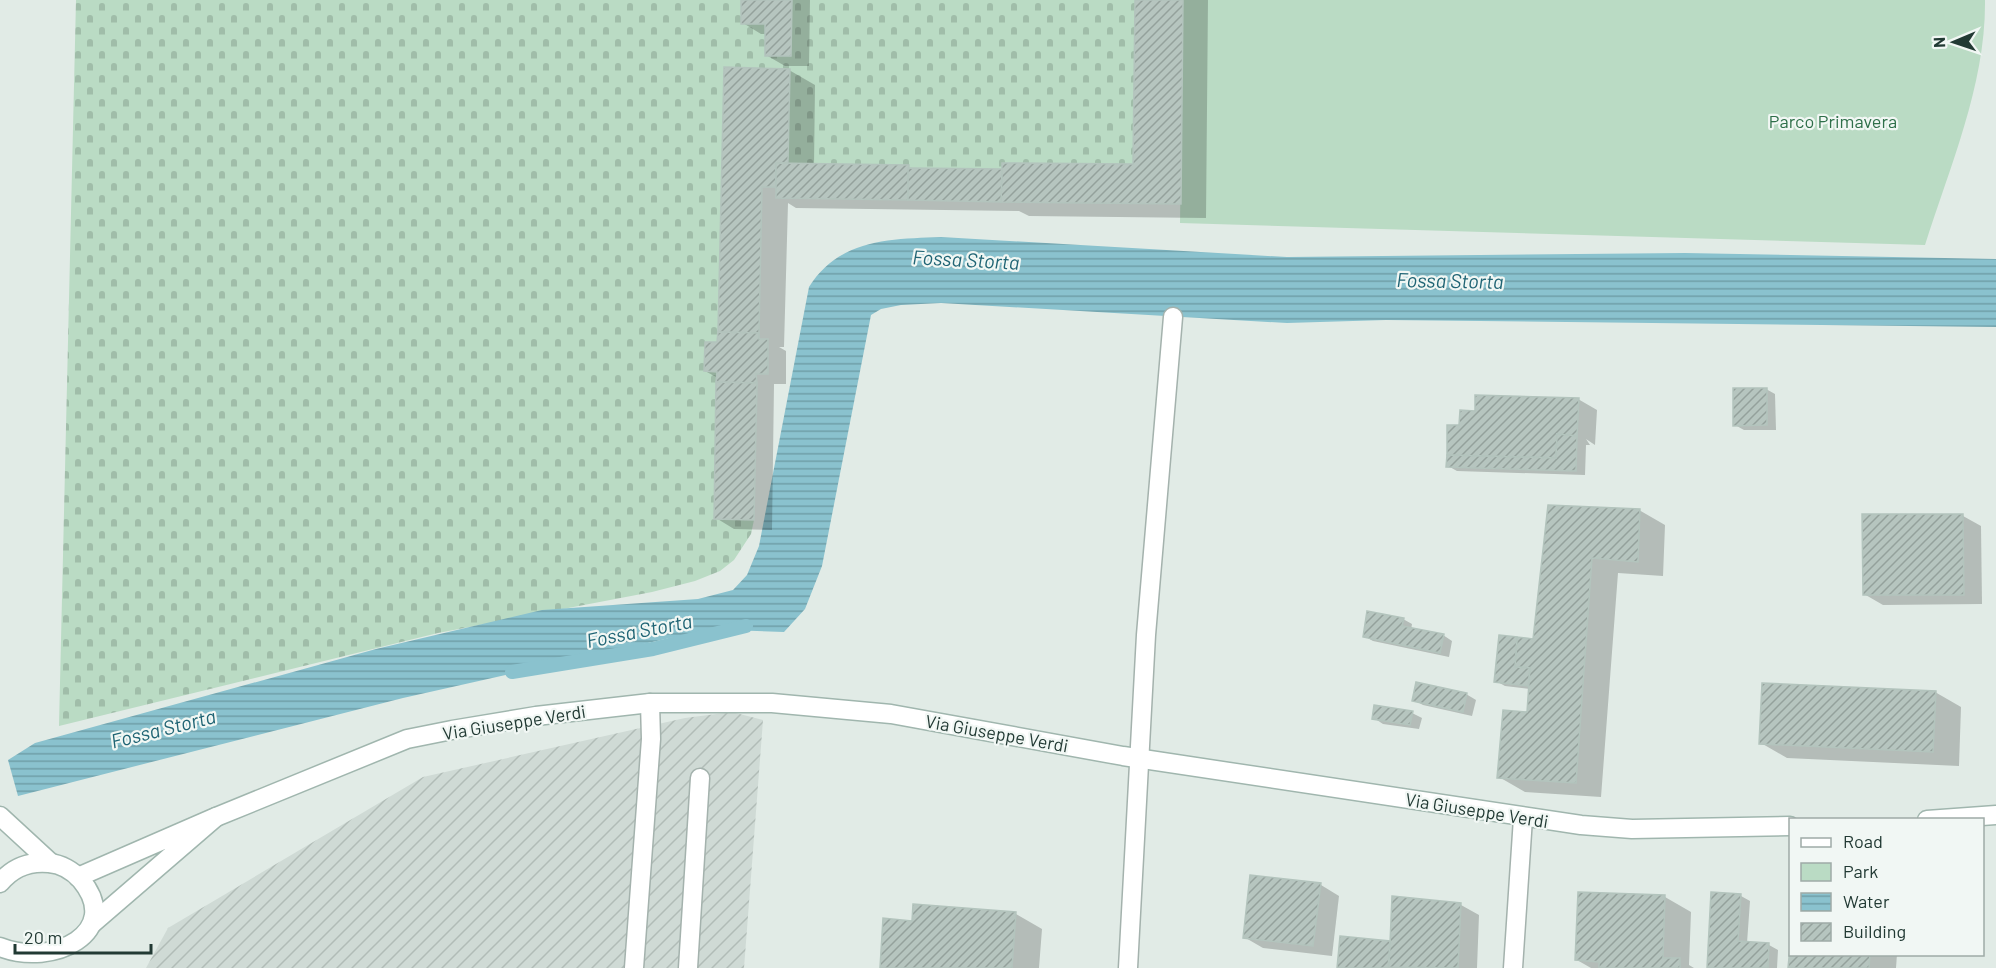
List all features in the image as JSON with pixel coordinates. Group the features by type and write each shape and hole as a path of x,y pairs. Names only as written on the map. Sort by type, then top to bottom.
{"street":[{"path":"1128,968 1147,623 1173,317"},
{"path":"634,968 651,739 650,703"},
{"name":"Via Giuseppe Verdi","path":"78,877 216,817 407,740 536,716 650,703 772,703 891,714 1139,758 1523,818 1632,829 1789,826"},
{"path":"688,968 700,778"},
{"path":"1944,818 1996,815"},
{"path":"0,816 51,863 78,877 91,898 93,923 83,952 56,965 25,966 10,957 0,947"},
{"name":"Via Giuseppe Verdi","path":"93,923 216,817"},
{"path":"1513,968 1523,818"},
{"path":"2,872 36,862 51,863"}],"shaded area":[{"path":"732,712 763,720 744,968 146,968 168,928 423,777 685,718"}],"green space":[{"path":"76,0 1183,0 1181,204 776,198 776,187 762,187 759,339 768,339 768,374 756,374 754,520 751,534 734,560 720,571 695,581 652,592 438,633 59,726"},
{"name":"Parco Primavera","path":"1183,0 1985,0 1980,63 1973,94 1925,245 1180,223"}],"water":[{"path":"941,237 1287,257 1685,253 1996,259 1996,327 1386,320 1287,323 941,303 901,305 881,309 871,315 822,566 805,609 784,632 728,630 670,638 403,698 18,796 8,760 35,743 376,649 542,610 698,599 733,590 747,575 759,546 809,287 821,271 835,259 851,251 885,241"}],"building":[{"path":"741,0 792,0 791,56 765,56 765,24 741,24"},
{"path":"1135,0 1183,0 1181,204 1001,202 1002,163 1133,164"},
{"path":"724,67 790,69 788,163 776,163 776,187 762,187 759,333 718,332"},
{"path":"776,163 909,165 908,200 776,198"},
{"path":"908,168 1002,169 1001,202 908,200"},
{"path":"718,332 759,333 759,339 768,339 768,374 756,374 757,383 716,382 717,372 704,371 705,342 717,342"},
{"path":"716,382 757,383 754,520 714,519"},
{"path":"1733,388 1767,388 1767,425 1733,426"},
{"path":"1475,395 1579,398 1577,436 1557,434 1556,458 1447,455 1447,425 1459,425 1460,410 1475,411"},
{"path":"1557,434 1577,436 1576,471 1446,467 1447,455 1556,458"},
{"path":"1548,505 1640,509 1638,562 1592,558 1576,783 1497,778 1503,710 1527,712 1530,668 1515,667 1517,637 1533,639"},
{"path":"1862,514 1963,514 1964,595 1863,595"},
{"path":"1367,611 1404,618 1402,626 1444,634 1440,653 1363,637"},
{"path":"1499,635 1517,637 1515,667 1530,668 1528,686 1494,682"},
{"path":"1416,682 1467,693 1463,712 1412,701"},
{"path":"1762,683 1936,691 1933,752 1759,744"},
{"path":"1374,705 1413,711 1410,725 1372,719"},
{"path":"1250,875 1321,883 1313,946 1243,938"},
{"path":"1578,892 1665,895 1663,958 1680,958 1680,968 1599,968 1599,962 1575,960"},
{"path":"1711,892 1741,894 1738,941 1769,943 1768,968 1707,968"},
{"path":"1392,896 1461,903 1458,968 1389,967"},
{"path":"913,904 1016,912 1012,968 880,968 883,918 912,921"},
{"path":"1340,936 1390,941 1388,968 1337,968"},
{"path":"1789,956 1870,956 1869,968 1788,968"}],"waterway":[{"name":"Fossa Storta","path":"512,672 653,649 746,626"}]}
